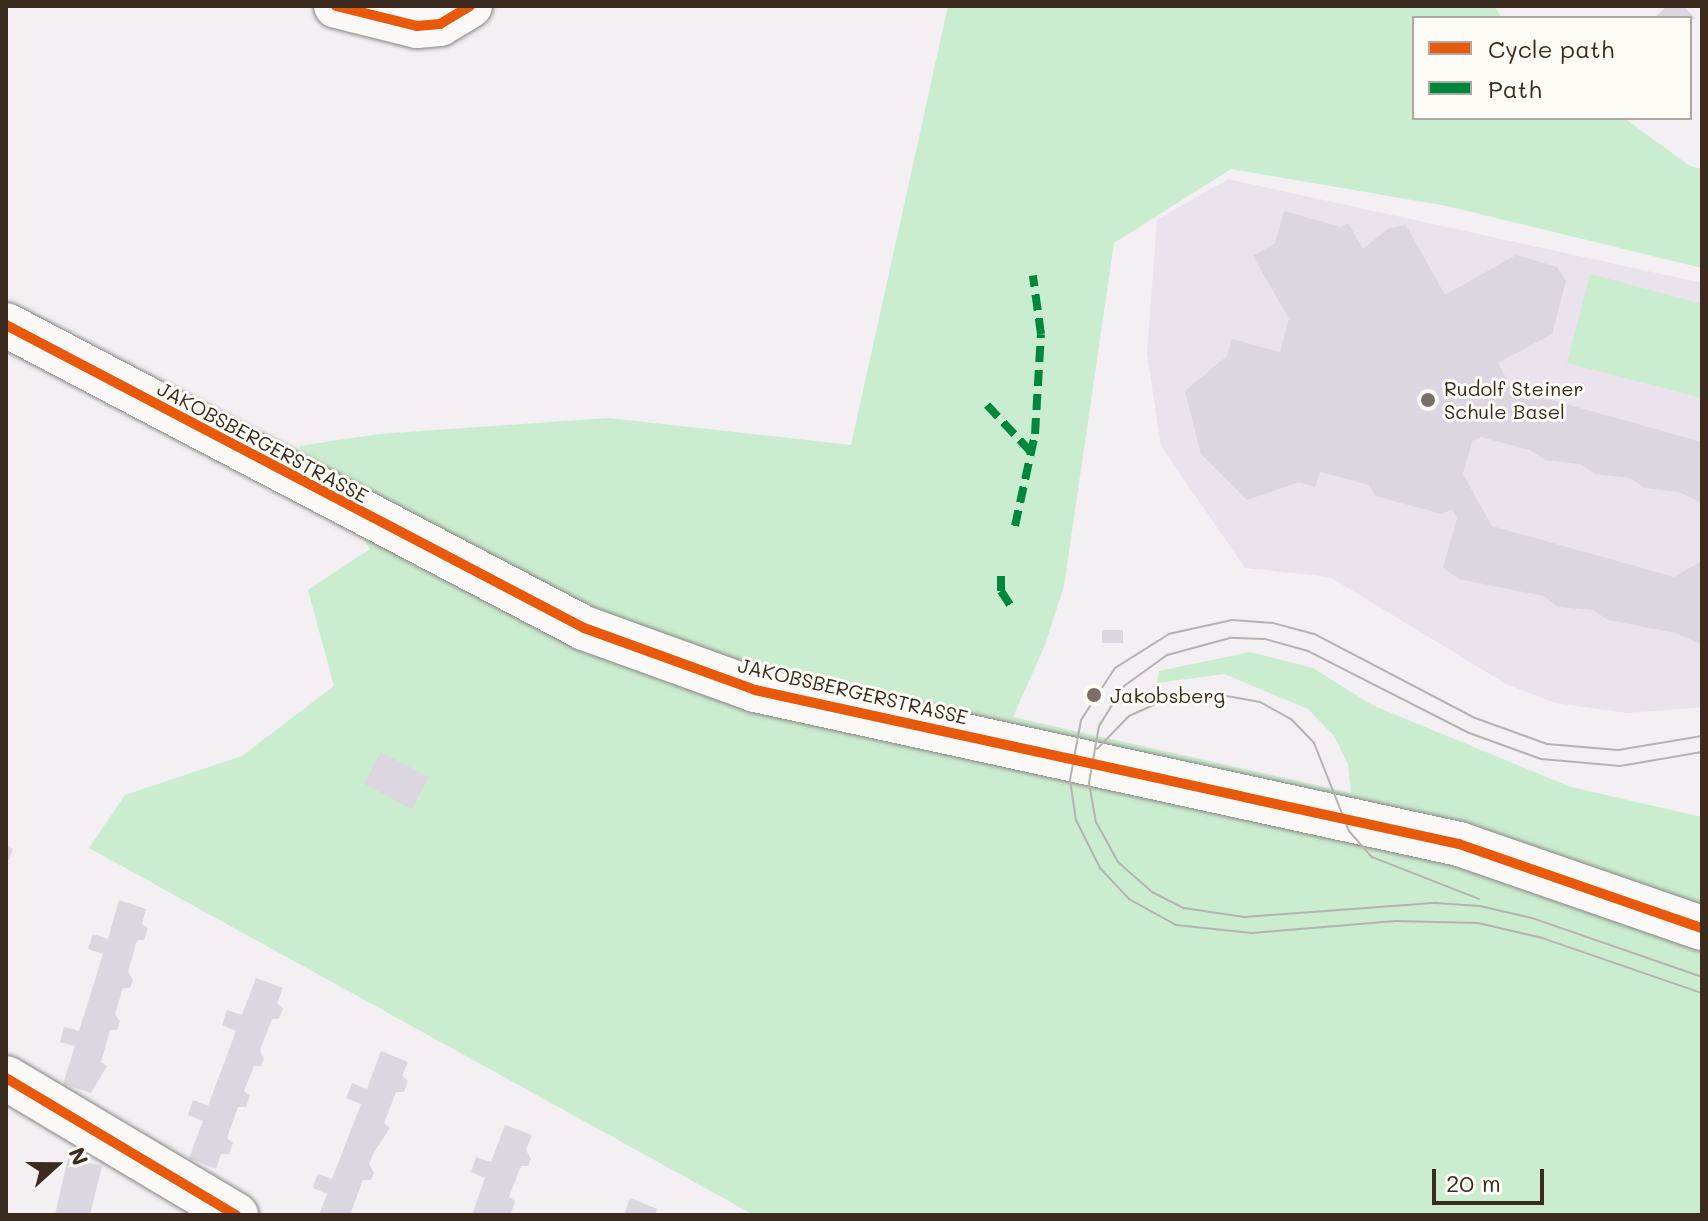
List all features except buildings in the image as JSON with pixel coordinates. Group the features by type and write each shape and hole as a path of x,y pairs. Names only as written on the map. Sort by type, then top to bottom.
{"street":[{"path":"336,6 417,26 440,24 470,6"},
{"name":"JAKOBSBERGERSTRASSE","path":"6,325 584,628 755,690 1459,844 1702,928"},
{"path":"6,1078 236,1215"}],"shaded area":[{"name":"Rudolf Steiner Schule Basel","path":"1228,179 1702,283 1702,707 1628,713 1555,703 1506,684 1330,577 1245,568 1161,446 1147,354 1157,220"}],"green space":[{"path":"948,6 1494,6 1501,16 1412,16 1412,120 1627,120 1690,166 1702,169 1702,268 1447,206 1231,169 1114,243 1064,586 1045,645 1013,717 1351,793 1348,764 1334,736 1308,709 1224,674 1157,683 1159,671 1250,652 1313,668 1372,705 1571,787 1702,817 1702,1215 754,1215 89,848 125,795 242,756 334,686 308,590 370,549 299,446 379,434 608,418 851,445"},
{"path":"1590,274 1702,304 1702,398 1567,363"}],"tram line":[{"path":"1702,736 1618,750 1547,744 1475,718 1314,634 1273,623 1232,620 1169,634 1115,668 1081,720 1070,780 1076,820 1100,868 1129,899 1176,925 1252,933 1396,921 1478,923 1542,938 1702,993"},
{"path":"1702,752 1620,766 1541,759 1469,733 1308,651 1265,639 1230,638 1167,655 1124,686 1099,726 1089,783 1096,822 1118,862 1152,892 1184,908 1244,917 1436,903 1480,906 1532,918 1702,977"},
{"path":"1097,749 1129,716 1169,698 1215,694 1260,702 1292,720 1314,743 1349,831 1372,857 1479,899"}],"marked path":[{"path":"1015,526 1035,434 1041,334 1033,276"},
{"path":"987,405 1031,452"},
{"path":"1001,576 1001,591 1010,605"}],"cycle path":[{"path":"336,6 417,26 440,24 470,6"},
{"path":"6,325 584,628 755,690 1459,844 1702,928"},
{"path":"6,1078 236,1215"}],"place":[{"name":"Rudolf Steiner Schule Basel","path":"1428,400"},
{"name":"Jakobsberg","path":"1094,695"}]}
